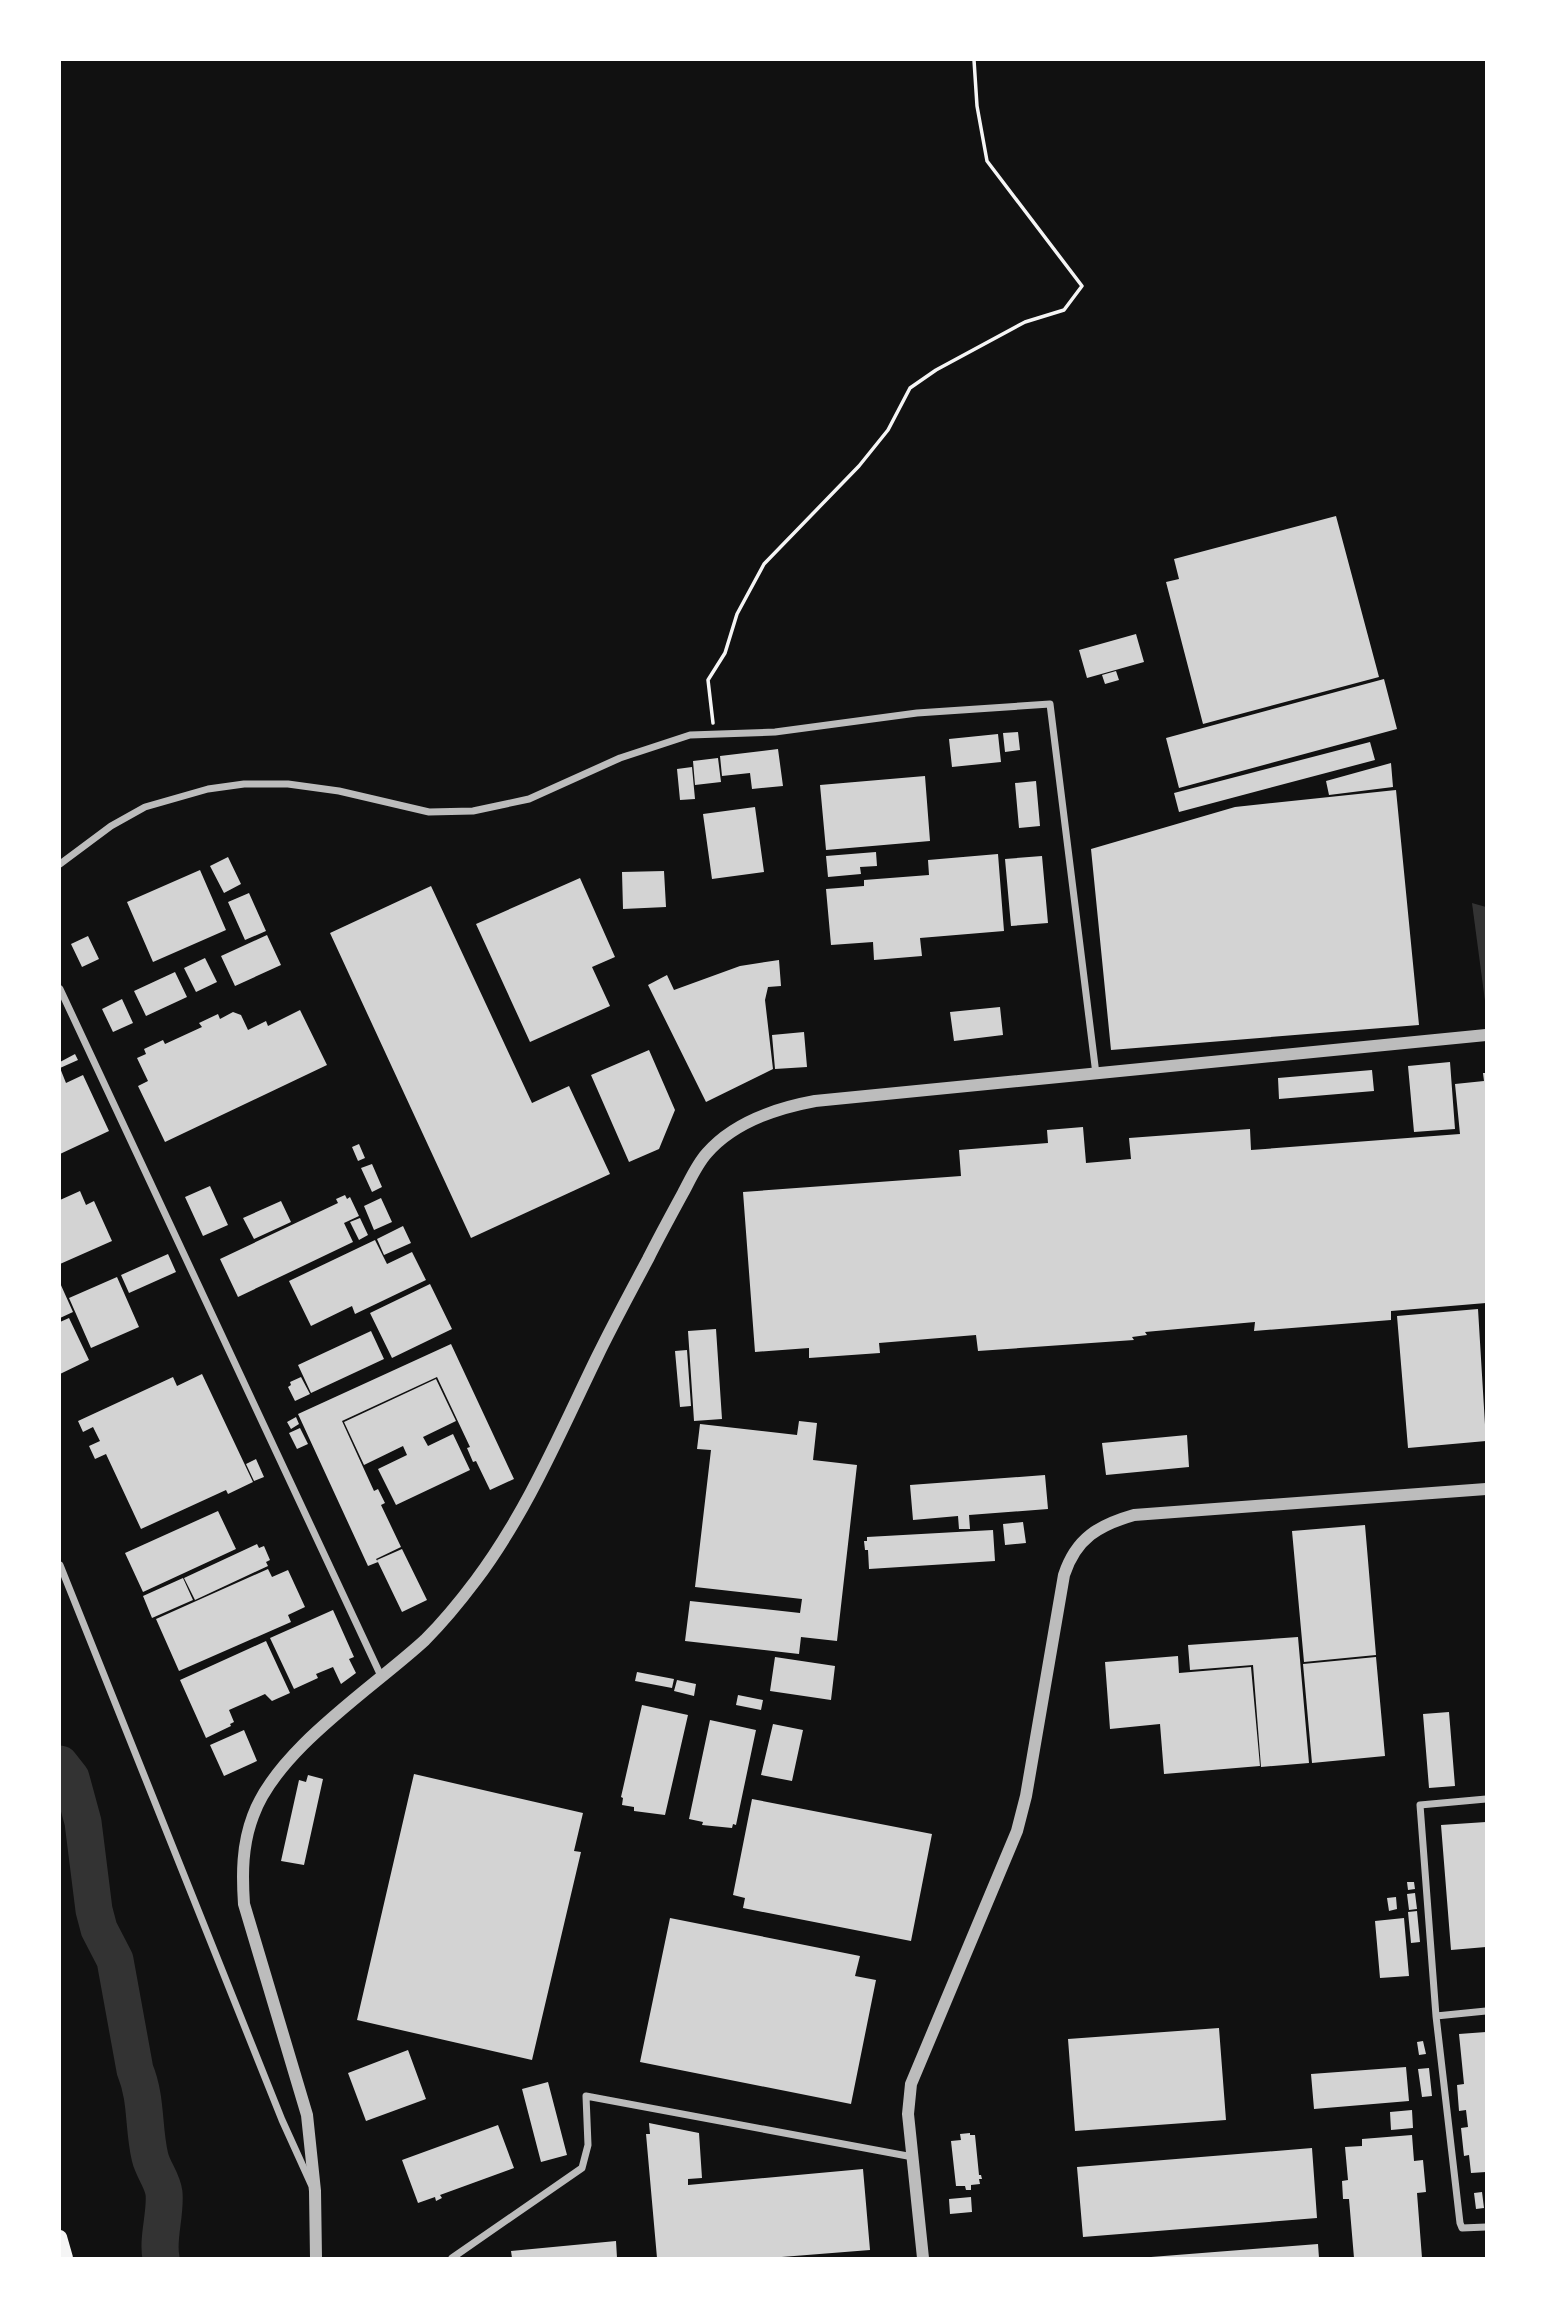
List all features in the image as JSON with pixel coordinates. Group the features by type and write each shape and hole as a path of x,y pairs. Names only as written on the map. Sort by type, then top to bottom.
{"main road":[{"path":"60,2237 66,2259"}],"street":[{"path":"60,864 111,826 145,807 208,789 244,784 288,784 339,791 429,812 473,811 529,799 620,758 690,735 775,732 917,713 1050,704 1096,1074"},
{"path":"60,989 381,1676"},
{"path":"316,2259 314,2191 307,2115 244,1904 242,1871 246,1840 254,1814 269,1785 289,1759 425,1639 476,1579 513,1524 547,1462 659,1237 707,1153 726,1137 756,1119 785,1107 815,1101 1486,1035"},
{"path":"923,2259 908,2115 911,2084 1017,1831 1026,1796 1064,1575 1070,1556 1084,1540 1108,1522 1134,1515 1486,1489"},
{"path":"60,1565 282,2120 314,2191"},
{"path":"1486,1800 1420,1805 1436,2016 1460,2223 1462,2228 1486,2227"},
{"path":"1436,2016 1486,2011"},
{"path":"452,2259 582,2168 588,2145 586,2096 914,2158"}],"path":[{"path":"714,734 708,680 725,653 737,614 764,564 866,457 888,430 910,387 1025,322 1064,310 1082,286 987,162 977,106 974,60"}],"shaded area":[{"path":"1472,903 1486,907 1485,1001"}],"building":[{"path":"1336,516 1379,677 1203,724 1166,582 1179,579 1174,559"},
{"path":"1136,634 1144,662 1087,678 1079,650"},
{"path":"1116,671 1119,680 1105,684 1102,675"},
{"path":"1384,679 1397,729 1179,788 1166,738"},
{"path":"1018,732 1020,750 1005,752 1003,733"},
{"path":"998,734 1001,762 952,767 949,739"},
{"path":"1370,742 1375,760 1179,812 1174,793"},
{"path":"778,749 783,786 752,789 750,773 722,776 720,756"},
{"path":"718,758 721,782 695,785 693,761"},
{"path":"1391,763 1393,787 1329,795 1326,781"},
{"path":"692,767 695,799 680,800 677,769"},
{"path":"925,776 930,841 826,850 820,785"},
{"path":"1036,781 1040,826 1019,828 1015,783"},
{"path":"1396,790 1419,1025 1111,1050 1091,849 1235,807"},
{"path":"755,807 764,872 712,879 703,814"},
{"path":"876,852 877,866 860,867 861,874 828,877 826,856"},
{"path":"998,854 1004,931 920,938 922,956 874,960 873,942 831,945 826,889 864,886 864,880 929,875 928,860"},
{"path":"1042,856 1048,923 1011,926 1005,859"},
{"path":"228,857 241,884 224,893 210,866"},
{"path":"200,870 226,930 153,962 127,902"},
{"path":"664,871 666,907 623,909 622,872"},
{"path":"580,878 615,957 592,967 610,1006 530,1042 476,924"},
{"path":"431,886 532,1103 569,1086 610,1174 471,1238 330,933"},
{"path":"249,893 266,931 245,940 228,902"},
{"path":"267,935 281,965 235,986 221,956"},
{"path":"88,936 99,959 82,967 71,944"},
{"path":"205,958 217,982 196,992 184,968"},
{"path":"779,960 781,986 768,987 765,1000 773,1069 706,1102 648,985 667,975 674,990 740,966"},
{"path":"175,972 187,997 146,1016 134,991"},
{"path":"122,999 133,1023 113,1032 102,1009"},
{"path":"1000,1007 1003,1035 954,1041 950,1012"},
{"path":"300,1010 327,1065 165,1142 138,1086 148,1081 137,1058 146,1054 144,1049 163,1040 165,1044 202,1027 199,1023 218,1014 220,1019 233,1012 241,1015 248,1030 266,1021 268,1026"},
{"path":"804,1032 807,1067 775,1069 772,1035"},
{"path":"649,1050 675,1110 659,1149 629,1162 591,1075"},
{"path":"75,1054 78,1060 60,1068 60,1062"},
{"path":"1450,1062 1455,1129 1414,1132 1408,1066"},
{"path":"60,1068 66,1083 83,1075 109,1131 60,1154"},
{"path":"1372,1070 1374,1091 1279,1099 1278,1078"},
{"path":"1483,1073 1486,1073 1486,1303 1391,1311 1391,1320 1254,1331 1255,1322 1145,1332 1147,1335 1132,1337 1134,1340 978,1351 976,1335 879,1343 880,1353 809,1358 809,1348 755,1352 743,1192 961,1176 959,1150 1048,1143 1047,1130 1083,1127 1086,1163 1131,1159 1129,1138 1250,1129 1251,1150 1460,1134 1455,1084 1484,1081"},
{"path":"359,1144 365,1158 358,1161 352,1147"},
{"path":"372,1164 382,1187 372,1192 361,1168"},
{"path":"210,1186 228,1225 203,1236 185,1197"},
{"path":"80,1191 86,1205 94,1201 112,1241 60,1264 60,1200"},
{"path":"345,1195 347,1199 350,1197 359,1216 344,1223 353,1242 238,1297 220,1259 338,1203 336,1199"},
{"path":"381,1198 392,1222 374,1230 364,1206"},
{"path":"281,1201 291,1222 254,1239 243,1218"},
{"path":"360,1218 368,1235 359,1240 350,1222"},
{"path":"403,1226 411,1243 384,1255 377,1239"},
{"path":"375,1240 387,1264 412,1252 426,1280 355,1314 352,1306 311,1326 289,1281"},
{"path":"168,1254 176,1272 129,1293 121,1275"},
{"path":"117,1277 139,1327 91,1348 69,1298"},
{"path":"60,1283 73,1312 60,1318"},
{"path":"430,1284 452,1329 392,1358 370,1313"},
{"path":"1478,1309 1486,1441 1408,1448 1397,1316"},
{"path":"69,1318 89,1360 60,1374 60,1322"},
{"path":"716,1329 722,1419 694,1421 688,1331"},
{"path":"371,1331 384,1359 311,1393 298,1365"},
{"path":"451,1344 514,1479 490,1490 476,1461 473,1462 467,1448 470,1447 437,1377 342,1421 374,1491 378,1489 385,1503 381,1505 401,1547 368,1566 298,1414"},
{"path":"687,1350 691,1406 680,1407 675,1351"},
{"path":"202,1374 253,1482 228,1494 226,1490 141,1529 106,1454 95,1459 89,1446 100,1441 93,1427 83,1432 78,1421 173,1377 177,1386"},
{"path":"301,1377 310,1394 295,1401 288,1387 290,1382"},
{"path":"436,1379 456,1421 423,1437 428,1446 453,1434 470,1470 396,1505 378,1469 407,1455 403,1446 364,1465 344,1422"},
{"path":"296,1417 299,1424 291,1429 287,1422"},
{"path":"799,1421 817,1423 813,1460 857,1465 837,1641 801,1637 799,1654 685,1641 690,1601 800,1613 802,1599 695,1587 711,1450 697,1449 700,1424 797,1435"},
{"path":"300,1428 308,1444 297,1449 289,1433"},
{"path":"1187,1435 1189,1467 1106,1475 1102,1443"},
{"path":"256,1459 264,1477 254,1481 246,1464"},
{"path":"1045,1475 1048,1509 969,1515 970,1529 959,1529 958,1516 913,1520 910,1485"},
{"path":"218,1511 236,1549 143,1592 125,1553"},
{"path":"1023,1522 1026,1543 1005,1545 1003,1524"},
{"path":"1365,1525 1376,1655 1304,1662 1292,1531"},
{"path":"993,1530 995,1561 869,1569 868,1550 865,1550 864,1541 867,1541 867,1537"},
{"path":"257,1544 259,1548 264,1546 270,1560 266,1562 268,1566 195,1600 184,1578"},
{"path":"402,1549 427,1600 402,1612 377,1560"},
{"path":"268,1569 272,1577 288,1570 305,1607 288,1615 291,1622 179,1671 156,1619"},
{"path":"183,1578 193,1600 152,1618 143,1596"},
{"path":"333,1610 354,1657 349,1659 356,1673 341,1684 333,1667 316,1674 318,1678 294,1689 270,1638"},
{"path":"1298,1637 1309,1763 1261,1767 1253,1665 1190,1670 1188,1645"},
{"path":"266,1641 290,1693 272,1701 265,1694 229,1710 234,1722 231,1726 206,1738 180,1680"},
{"path":"1178,1656 1179,1673 1251,1667 1260,1766 1164,1774 1160,1724 1110,1729 1105,1662"},
{"path":"775,1657 835,1666 831,1700 770,1691"},
{"path":"1376,1657 1385,1756 1312,1763 1303,1664"},
{"path":"637,1672 674,1679 672,1688 635,1681"},
{"path":"677,1680 696,1684 694,1696 674,1691"},
{"path":"738,1695 763,1700 761,1710 736,1705"},
{"path":"642,1705 688,1715 665,1815 634,1811 634,1807 622,1805 621,1797"},
{"path":"1449,1712 1455,1786 1429,1788 1423,1714"},
{"path":"710,1720 756,1730 736,1825 733,1824 732,1828 702,1825 703,1822 689,1819"},
{"path":"773,1724 803,1730 792,1781 761,1775"},
{"path":"244,1730 257,1761 224,1776 210,1745"},
{"path":"414,1774 583,1813 574,1851 581,1852 532,2060 357,2020"},
{"path":"308,1775 323,1779 304,1865 281,1861 299,1780 306,1782"},
{"path":"752,1799 932,1834 911,1941 743,1908 745,1898 733,1895"},
{"path":"1486,1822 1486,1947 1451,1950 1441,1825"},
{"path":"1407,1882 1414,1882 1415,1889 1408,1890"},
{"path":"1415,1893 1417,1909 1409,1910 1407,1894"},
{"path":"1396,1897 1397,1909 1389,1911 1387,1898"},
{"path":"1417,1911 1420,1942 1411,1943 1408,1912"},
{"path":"670,1918 860,1956 855,1976 876,1980 851,2104 640,2062"},
{"path":"1404,1918 1409,1976 1380,1978 1375,1921"},
{"path":"1219,2028 1226,2120 1075,2131 1068,2039"},
{"path":"1486,2032 1486,2172 1471,2173 1469,2155 1464,2156 1461,2128 1468,2127 1466,2110 1459,2111 1457,2085 1464,2084 1459,2034"},
{"path":"1423,2041 1426,2054 1419,2055 1417,2042"},
{"path":"408,2050 426,2099 366,2121 348,2073"},
{"path":"1406,2067 1409,2101 1314,2109 1311,2074"},
{"path":"1429,2068 1432,2096 1422,2097 1418,2069"},
{"path":"548,2082 567,2155 541,2162 522,2089"},
{"path":"1412,2110 1413,2128 1391,2130 1390,2112"},
{"path":"649,2123 699,2133 702,2178 688,2179 688,2185 863,2169 870,2250 769,2258 657,2258 646,2134 650,2134"},
{"path":"498,2125 514,2168 440,2195 442,2198 436,2201 435,2197 418,2203 402,2160"},
{"path":"960,2134 975,2135 979,2175 982,2179 979,2179 980,2184 971,2185 971,2190 966,2190 965,2186 956,2186 951,2141 961,2140"},
{"path":"1412,2135 1414,2161 1423,2160 1426,2192 1417,2193 1422,2258 1354,2258 1349,2199 1343,2199 1342,2181 1348,2180 1345,2147 1362,2146 1362,2139"},
{"path":"1312,2148 1317,2218 1083,2237 1077,2167"},
{"path":"1482,2192 1484,2208 1476,2209 1474,2193"},
{"path":"971,2197 972,2212 950,2214 949,2199"},
{"path":"616,2241 617,2258 512,2258 511,2251"},
{"path":"1318,2244 1319,2258 1151,2258 1151,2257"}],"waterway":[{"path":"60,1764 71,1778 83,1822 94,1910 99,1929 115,1960 141,2092 150,2157 164,2193 161,2258"}]}
